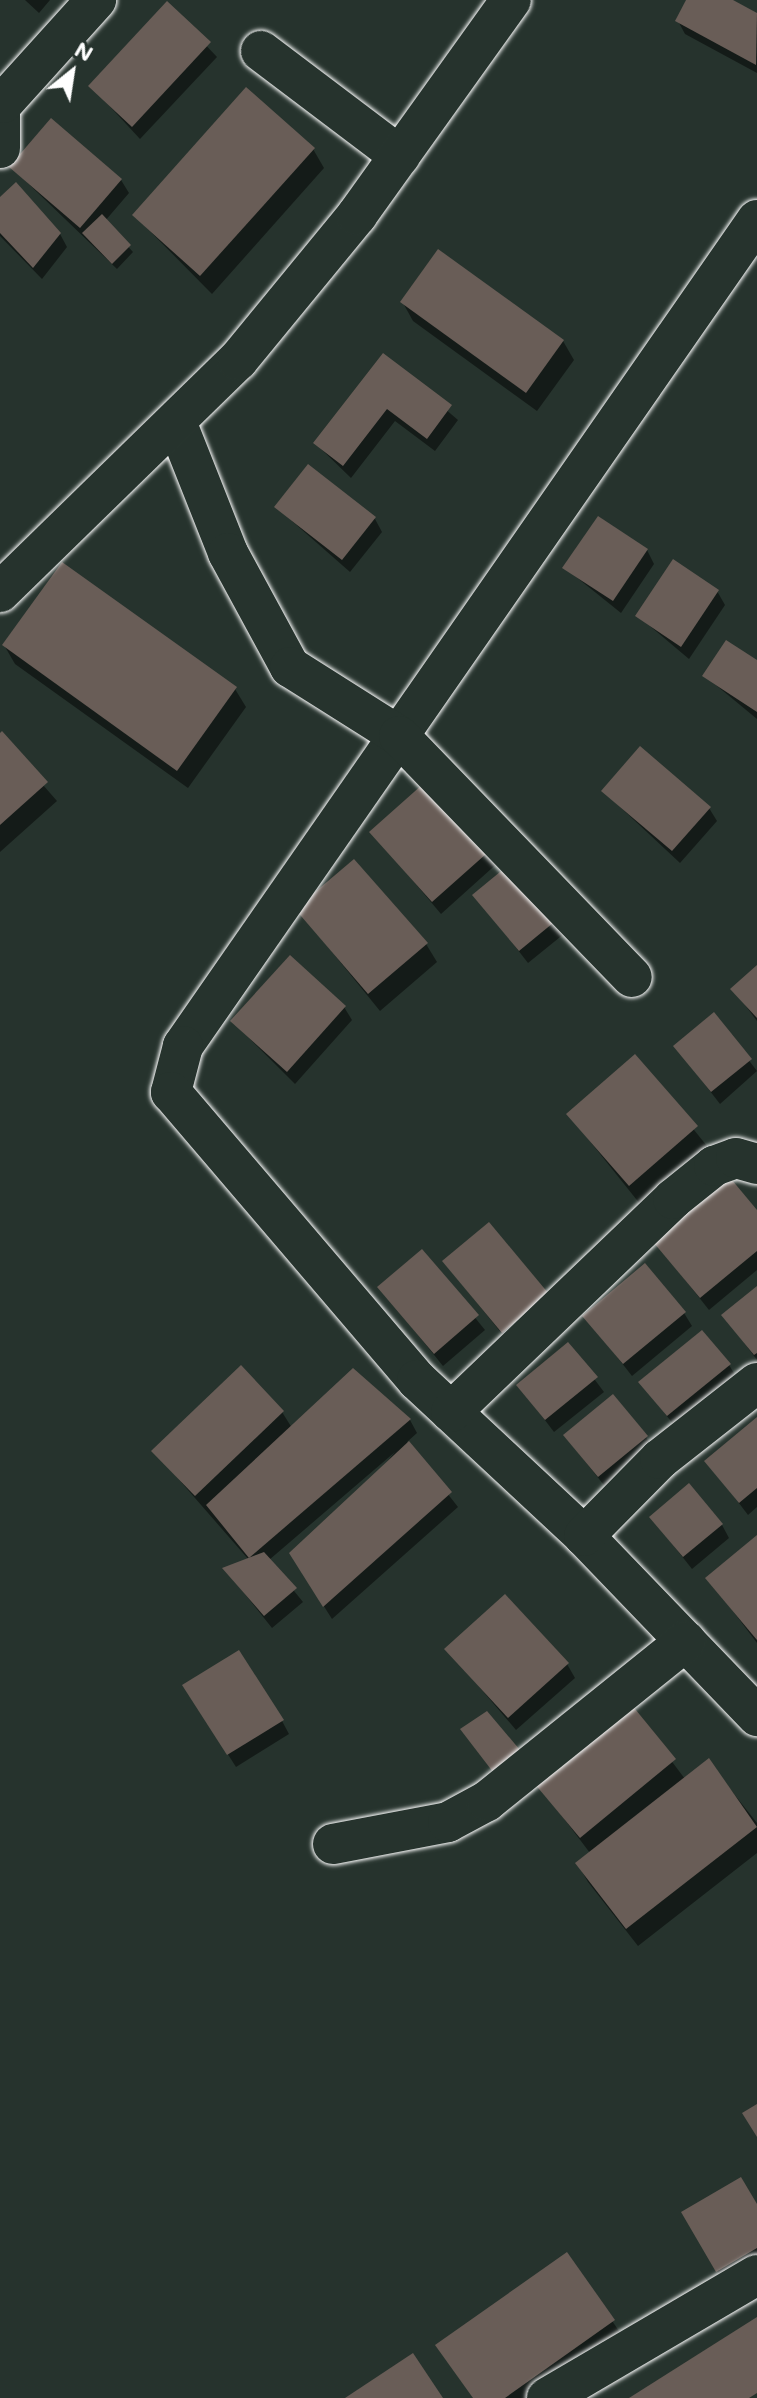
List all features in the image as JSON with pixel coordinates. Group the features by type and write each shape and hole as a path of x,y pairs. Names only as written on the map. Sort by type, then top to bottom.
{"street":[{"path":"0,148 2,101 96,0"},
{"path":"0,592 177,424 238,360 400,156 511,0"},
{"path":"261,51 400,156"},
{"path":"757,220 183,1046 171,1092 451,1412 584,1536 757,1716"},
{"path":"177,424 228,553 290,667 399,736 632,977"},
{"path":"451,1412 694,1182 736,1158 757,1164"},
{"path":"584,1536 660,1459 757,1383"},
{"path":"333,1844 448,1822 487,1801 686,1641"},
{"path":"547,2398 757,2275"}],"building":[{"path":"686,0 733,0 757,13 756,65 675,21"},
{"path":"167,1 211,42 132,127 88,86"},
{"path":"246,87 315,148 200,276 132,215"},
{"path":"51,118 122,179 80,228 9,167"},
{"path":"16,182 61,233 33,268 0,233 0,197"},
{"path":"102,214 131,245 112,264 82,233"},
{"path":"438,249 564,340 526,393 400,302"},
{"path":"383,353 452,405 427,439 387,409 343,466 313,443"},
{"path":"308,464 376,517 342,560 274,507"},
{"path":"598,516 648,549 613,601 562,568"},
{"path":"673,559 719,590 681,647 635,616"},
{"path":"62,562 237,687 177,771 2,645"},
{"path":"726,640 757,660 757,712 702,676"},
{"path":"2,731 48,782 0,825 0,733"},
{"path":"640,746 711,807 672,851 601,791"},
{"path":"432,776 495,846 432,902 369,832"},
{"path":"517,858 564,914 519,951 472,895"},
{"path":"354,859 428,943 368,994 295,909"},
{"path":"290,955 346,1006 287,1072 230,1021"},
{"path":"757,965 757,1018 730,989"},
{"path":"714,1012 752,1059 711,1092 673,1046"},
{"path":"635,1054 698,1126 629,1186 566,1114"},
{"path":"727,1174 757,1210 757,1251 700,1298 649,1237"},
{"path":"489,1222 549,1294 502,1333 442,1261"},
{"path":"422,1249 479,1315 434,1354 377,1287"},
{"path":"645,1263 686,1312 623,1364 582,1316"},
{"path":"757,1286 757,1353 754,1355 721,1315"},
{"path":"702,1330 731,1364 667,1416 638,1382"},
{"path":"568,1342 598,1377 545,1420 516,1385"},
{"path":"241,1365 284,1411 195,1496 151,1451"},
{"path":"353,1368 411,1419 249,1558 206,1505"},
{"path":"613,1394 648,1436 598,1477 563,1435"},
{"path":"757,1417 757,1488 739,1503 704,1461"},
{"path":"409,1441 452,1492 323,1607 289,1553"},
{"path":"689,1483 723,1524 683,1557 649,1517"},
{"path":"757,1535 757,1640 705,1578"},
{"path":"264,1552 297,1588 264,1616 222,1568"},
{"path":"505,1594 569,1663 508,1718 444,1649"},
{"path":"239,1650 284,1720 227,1755 182,1685"},
{"path":"631,1704 676,1759 580,1838 534,1783"},
{"path":"487,1711 525,1756 493,1772 460,1729"},
{"path":"709,1758 757,1827 626,1929 575,1863"},
{"path":"757,2104 757,2137 742,2113"},
{"path":"741,2177 757,2204 757,2248 716,2272 681,2212"},
{"path":"567,2252 615,2320 505,2398 473,2398 435,2345"},
{"path":"757,2317 757,2393 749,2398 629,2398"},
{"path":"413,2353 443,2398 345,2398"}]}
